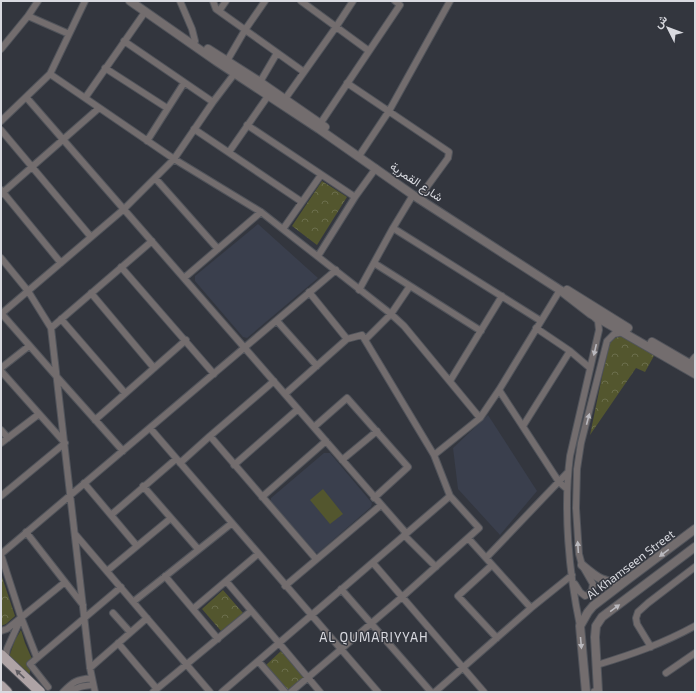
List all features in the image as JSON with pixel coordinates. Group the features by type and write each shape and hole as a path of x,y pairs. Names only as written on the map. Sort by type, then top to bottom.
{"main road":[{"path":"3,657 44,689"},
{"path":"1,686 7,692"}],"street":[{"path":"1,49 28,16 38,1"},
{"path":"1,122 50,74 85,1"},
{"name":"شارع القمرية","path":"130,1 268,96 560,290 592,314 695,374"},
{"path":"136,1 285,99 361,152 417,195 608,316 693,362"},
{"path":"180,1 192,29 195,41"},
{"path":"213,1 216,9 304,72"},
{"path":"219,11 226,1"},
{"path":"227,61 245,30 265,1"},
{"path":"301,1 369,51"},
{"path":"285,99 353,1"},
{"path":"361,152 389,111 450,1"},
{"path":"320,124 369,51 399,2"},
{"path":"85,98 124,40 145,12"},
{"path":"28,16 69,34"},
{"path":"124,40 213,102"},
{"path":"260,82 278,53"},
{"path":"105,68 168,108"},
{"path":"123,451 1,314 124,209 174,159 235,73"},
{"path":"50,74 174,159 261,212 336,270 359,290 391,314 408,331 480,418"},
{"path":"147,141 184,83"},
{"path":"347,83 449,152 448,158 417,195 393,228 359,290"},
{"path":"229,152 268,96"},
{"path":"26,97 314,427 374,498 381,504 405,534 436,567"},
{"path":"61,263 2,192 99,108"},
{"path":"247,125 355,197"},
{"path":"194,129 302,202"},
{"path":"1,130 91,237"},
{"path":"318,256 355,197 376,168"},
{"path":"283,229 321,175"},
{"path":"155,178 218,249"},
{"path":"184,278 261,212"},
{"path":"393,228 541,321"},
{"path":"51,328 152,241"},
{"path":"1,258 28,291 51,328 84,619 90,668 95,692"},
{"path":"374,263 480,331"},
{"path":"122,267 214,374"},
{"path":"37,658 21,617 1,555 70,494 123,451 336,270"},
{"path":"365,340 391,314 410,286"},
{"path":"434,455 480,418 499,390 560,290"},
{"path":"309,292 347,339"},
{"path":"91,293 154,368"},
{"path":"450,381 502,296"},
{"path":"586,692 580,626 575,599 568,531 568,472 570,456 599,330 598,321 592,314"},
{"path":"61,319 125,393"},
{"path":"277,321 317,366"},
{"path":"536,328 590,368"},
{"path":"572,575 575,585 580,592 585,596 589,594 592,590 593,584 582,565 579,554 576,508 577,469 581,444 607,341 614,334 621,332 626,333"},
{"path":"285,394 347,339 362,335 434,455 450,496 479,528 402,597 291,692"},
{"path":"95,420 186,340"},
{"path":"1,368 29,346"},
{"path":"523,426 570,352"},
{"path":"1,371 64,443"},
{"path":"110,515 144,486 210,436 274,381"},
{"path":"499,390 559,482 568,489"},
{"path":"314,427 347,398 408,467 374,498"},
{"path":"234,465 298,410"},
{"path":"1,443 39,414"},
{"path":"150,428 378,692"},
{"path":"1,430 8,438"},
{"path":"342,460 376,431"},
{"path":"210,436 316,558"},
{"path":"262,497 326,441"},
{"path":"1,496 64,443"},
{"path":"486,558 568,472"},
{"path":"84,483 137,546"},
{"path":"144,486 198,549"},
{"path":"225,691 450,496"},
{"path":"285,586 381,504"},
{"path":"107,570 171,518"},
{"path":"133,602 232,523"},
{"name":"Al Khamseen Street","path":"580,626 593,606 695,529"},
{"path":"26,532 83,605"},
{"path":"75,534 210,692"},
{"path":"468,538 531,608"},
{"path":"595,692 598,690 596,626 602,617 695,547"},
{"path":"193,609 258,554"},
{"path":"373,562 484,692"},
{"path":"492,564 458,596 497,638"},
{"path":"582,565 606,582 615,583 627,580"},
{"path":"651,647 637,624 636,618 638,612 695,567"},
{"path":"435,692 531,608 572,575"},
{"path":"165,576 218,639"},
{"path":"226,581 320,692"},
{"path":"1,631 7,629 64,582"},
{"path":"44,689 30,664 121,587"},
{"path":"341,589 431,692"},
{"path":"118,643 155,690 251,611"},
{"path":"113,613 130,632"},
{"path":"3,657 21,617"},
{"path":"90,668 147,618"},
{"path":"597,665 636,653 669,640 695,626"},
{"path":"666,673 695,653"},
{"path":"258,661 285,692"},
{"path":"63,692 73,682 81,679 93,682"},
{"path":"71,692 74,689 93,682"}],"shaded area":[{"path":"258,224 318,278 247,338 243,337 195,281 195,276"},
{"path":"488,415 537,491 500,535 458,489 453,448"},
{"path":"324,453 330,453 372,503 371,507 318,553 314,552 271,502 271,498"}],"green space":[{"path":"322,181 347,197 317,245 292,226"},
{"path":"620,336 631,339 655,354 645,372 636,368 590,435 609,343 613,339"},
{"path":"323,489 343,514 330,524 310,500"},
{"path":"1,574 15,616 6,624 1,626"},
{"path":"223,590 243,613 221,631 202,609"},
{"path":"21,630 32,659 29,677 9,657 15,640"},
{"path":"281,651 304,677 288,690 266,665"}],"district":[{"name":"AL QUMARIYYAH","path":"374,637"}]}
